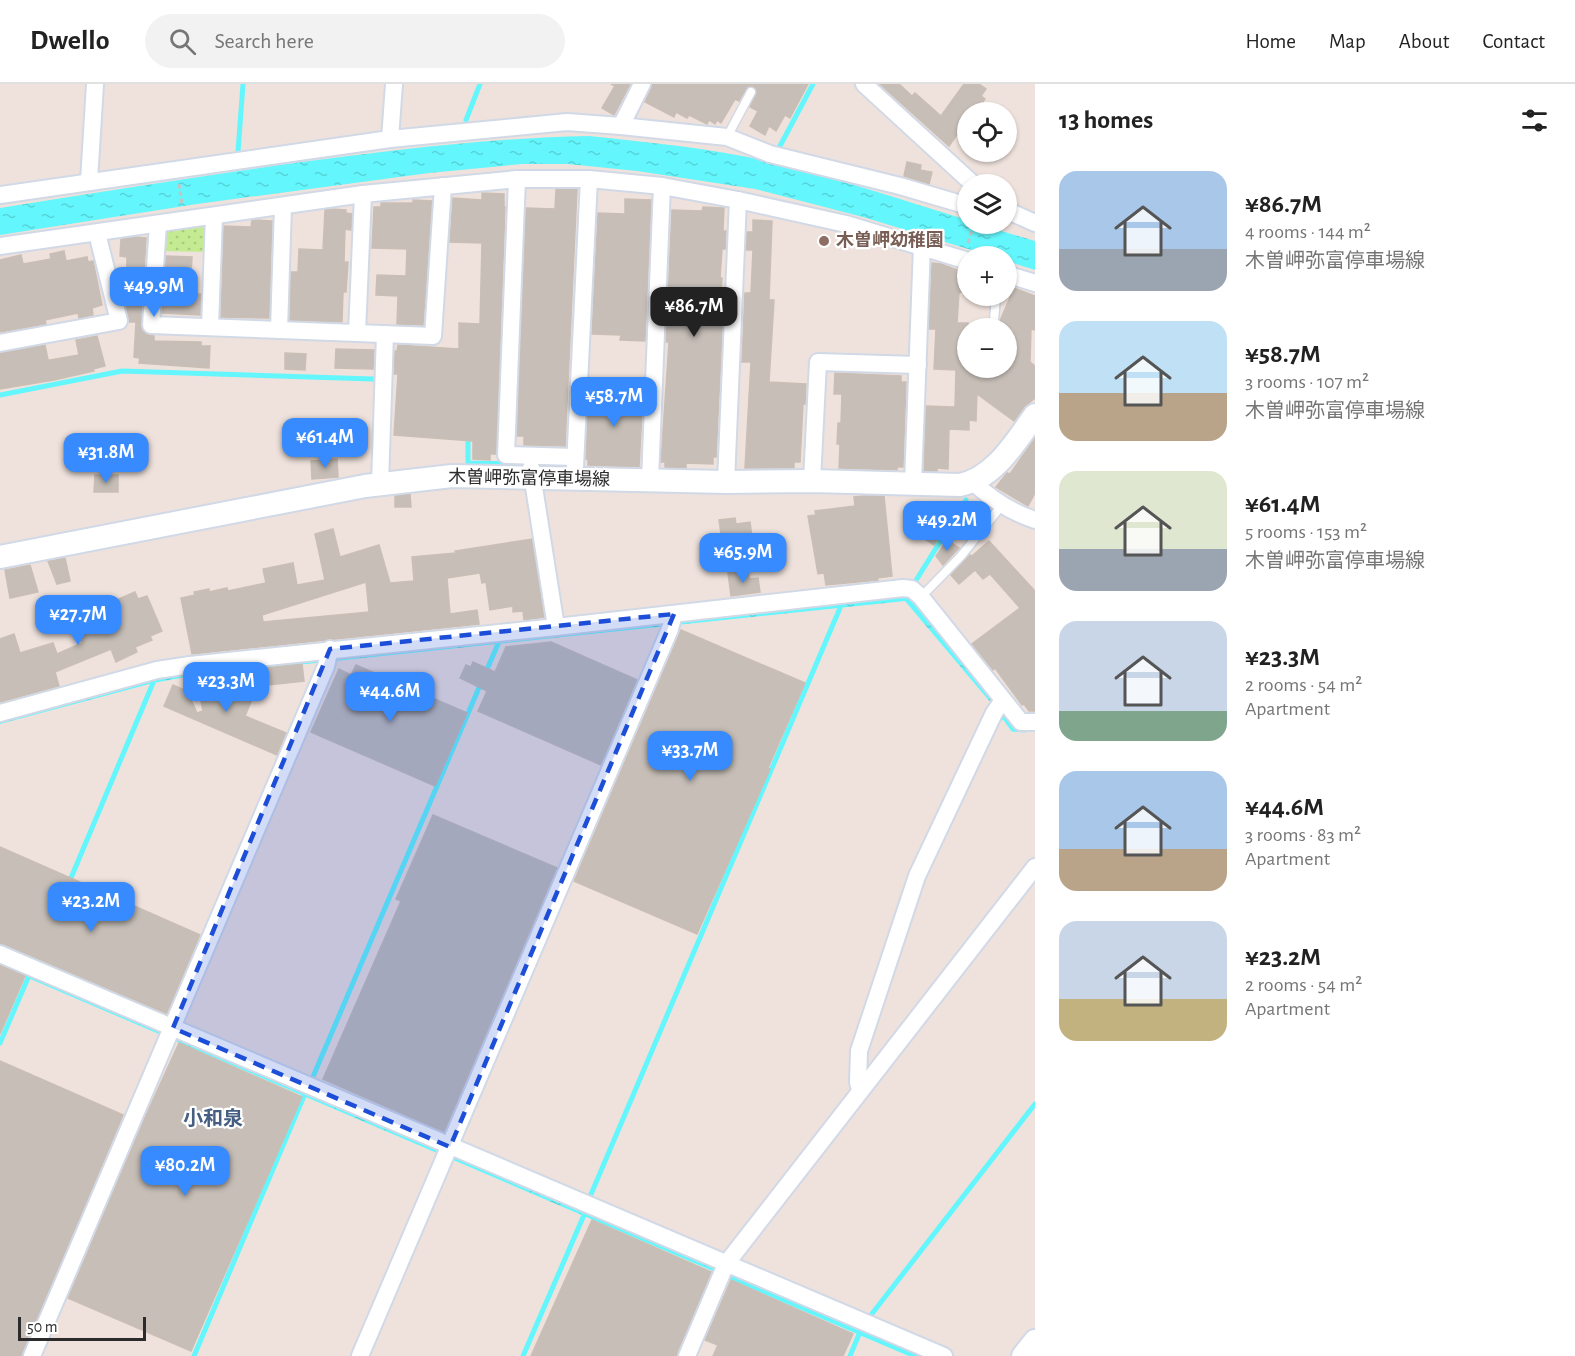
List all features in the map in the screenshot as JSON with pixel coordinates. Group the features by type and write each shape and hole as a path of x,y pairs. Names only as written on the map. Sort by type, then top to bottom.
{"main road":[{"path":"973,482 1006,454 1035,415"},
{"name":"木曽岬弥富停車場線","path":"0,557 380,484 452,476 533,478 575,468 650,480 960,485 973,482"},
{"path":"1023,1356 1035,1341"}],"street":[{"path":"89,181 95,84"},
{"path":"390,139 394,84"},
{"path":"621,126 642,84"},
{"path":"864,84 962,174"},
{"path":"0,195 390,139 567,122 727,136 770,154 900,186 957,203"},
{"path":"517,179 506,455 530,456 575,468 589,179"},
{"path":"0,246 363,194 517,179 589,179 662,186 738,200 846,224 957,254"},
{"path":"158,225 152,325 433,336 443,186"},
{"path":"650,480 662,186"},
{"path":"357,333 363,194"},
{"path":"726,482 738,200"},
{"path":"279,330 283,206"},
{"path":"1017,215 1035,224"},
{"path":"210,327 214,216"},
{"path":"0,343 119,321 97,233"},
{"path":"913,483 922,246"},
{"path":"1017,277 1035,283"},
{"path":"380,484 385,334"},
{"path":"812,481 818,362 918,365"},
{"path":"530,456 556,627"},
{"path":"973,482 992,500 1022,516 1035,520"},
{"path":"0,713 157,670 328,656 556,627 673,620 912,588 1021,722 1035,722"},
{"path":"360,1356 673,620"},
{"path":"32,1356 328,656"},
{"path":"860,1090 859,1051 917,876 994,713 1003,700"},
{"path":"687,1356 726,1264 1035,867"},
{"path":"0,954 170,1033 448,1152 726,1264 944,1356"}],"lane":[{"path":"727,136 751,92"},
{"path":"921,597 961,556 1002,505"}],"path":[{"path":"179,183 183,212"}],"highlighted area":[{"path":"674,614 450,1147 173,1028 330,649"}],"green space":[{"path":"204,224 207,226 207,252 161,251 166,230"}],"water":[{"path":"589,136 687,147 783,165 853,184 957,217 957,234 1012,234 1035,241 1035,270 1017,264 1017,246 958,246 863,217 755,189 637,171 568,164 522,164 429,173 197,204 0,235 0,208 294,163 441,145"},
{"path":"908,595 992,698 991,703 905,601 191,676 153,683 0,724 0,718 190,671"},
{"path":"0,962 717,1269 715,1272 0,966"}],"building":[{"path":"611,84 630,84 614,115 602,108 615,86"},
{"path":"652,84 808,84 790,118 785,115 776,131 769,126 765,135 750,126 758,111 750,107 757,92 753,86 747,87 739,101 735,99 721,123 717,120 715,124 709,120 707,124 689,115 687,118 676,112 674,117 645,102"},
{"path":"880,84 899,84 912,96 915,93 941,116 964,84 979,84 986,89 981,96 985,99 983,102 957,102 957,134 949,146"},
{"path":"907,162 921,165 920,170 932,172 929,184 904,176"},
{"path":"556,189 577,189 565,446 524,445 524,436 517,436 526,208 555,209"},
{"path":"482,193 504,194 505,207 496,454 490,454 490,460 473,459 473,441 394,435 398,374 394,374 395,351 398,345 459,349 459,323 480,324 482,243 450,242 453,198 482,200"},
{"path":"625,199 651,200 645,341 620,340 621,335 592,334 598,213 625,214"},
{"path":"413,200 432,201 423,325 397,324 398,296 376,295 377,275 406,276 407,249 372,248 374,207 381,207 381,203 413,203"},
{"path":"703,207 724,208 723,231 726,231 720,278 722,278 721,292 724,292 716,457 713,457 713,464 686,463 686,468 665,467 665,462 661,462 669,342 666,342 672,210 702,211"},
{"path":"325,210 346,210 346,213 352,214 351,230 345,229 344,262 348,262 346,292 343,292 342,322 290,320 291,272 298,272 299,249 323,250"},
{"path":"252,220 272,221 269,318 221,317 224,226 251,227"},
{"path":"753,220 772,221 769,300 774,300 769,382 806,384 800,462 794,462 794,468 745,468 751,362 742,362 745,293 751,293 753,250 746,250 747,232 753,232"},
{"path":"146,238 142,330 154,336 154,341 201,342 201,346 210,346 209,368 139,363 140,358 134,357 136,322 129,322 126,304 127,257 120,256 121,239"},
{"path":"64,251 66,261 87,257 88,262 93,261 102,305 92,308 93,315 79,318 78,313 45,320 46,324 0,332 0,260 21,255 23,264 51,259 50,254"},
{"path":"166,256 192,257 190,294 201,294 200,315 162,313"},
{"path":"932,263 941,264 957,270 957,378 1017,378 1017,318 1001,318 1006,306 1017,306 1017,289 1035,296 1035,330 1031,329 1030,362 1035,366 1035,398 1024,407 1014,421 977,394 976,421 969,420 969,430 949,429 948,469 937,468 937,471 924,471 926,406 955,407 956,370 934,369 936,329 929,329"},
{"path":"97,336 105,366 93,369 94,371 54,380 0,389 0,353 45,345 48,360 79,355 76,340"},
{"path":"336,349 374,350 373,369 335,368"},
{"path":"285,353 306,354 305,370 285,369"},
{"path":"835,373 901,376 901,382 906,382 903,467 897,467 897,470 839,468 840,444 837,444 838,423 841,423 842,394 834,394"},
{"path":"589,387 630,390 629,394 643,394 639,467 588,465 588,459 586,459"},
{"path":"1035,438 1035,493 1028,506 996,487 1007,473 1010,474"},
{"path":"337,459 338,477 312,479 311,461"},
{"path":"95,475 118,475 118,492 94,492"},
{"path":"410,494 411,507 395,507 395,496"},
{"path":"884,496 892,576 877,578 878,580 826,585 824,573 818,574 808,516 816,515 815,511 855,506 854,497"},
{"path":"735,518 736,524 750,522 752,537 722,541 719,520"},
{"path":"931,519 945,527 934,545 920,536"},
{"path":"333,529 340,557 379,545 390,583 414,581 412,557 456,553 455,551 532,539 544,617 524,620 523,611 513,612 513,606 490,610 486,582 482,583 480,573 447,578 450,614 477,610 479,624 192,654 181,598 209,589 209,592 227,588 228,591 266,583 263,569 293,563 297,585 325,580 315,534","holes":["366,582 369,612 263,622 262,615"]},
{"path":"947,540 959,548 943,565 936,556"},
{"path":"989,541 1035,591 1035,711 1029,711 1024,704 1022,705 995,668 993,670 972,644 1020,608 990,574 983,579 975,570 959,584 951,575 970,555 972,556"},
{"path":"65,558 70,581 57,584 48,561"},
{"path":"30,565 38,592 10,598 5,570"},
{"path":"748,571 749,579 758,578 760,592 731,596 728,573"},
{"path":"135,592 138,599 147,596 162,631 150,636 152,640 135,647 137,652 116,662 111,649 55,672 59,686 0,702 0,639 14,634 20,653 53,643 57,654 82,643 75,625 81,622 79,616"},
{"path":"681,630 805,683 768,768 770,769 697,934 574,881"},
{"path":"551,642 637,680 601,765 478,711 487,691 460,678 466,665 471,667 473,662 495,672 506,647"},
{"path":"302,664 304,681 259,686 256,669"},
{"path":"356,665 467,713 435,786 311,732 339,669 351,675"},
{"path":"204,674 254,695 245,716 286,733 277,755 164,706 173,685 187,691 197,713 203,711 196,675"},
{"path":"433,815 557,868 444,1132 323,1079 401,901 396,899"},
{"path":"0,847 200,935 167,1014 0,944"},
{"path":"0,965 25,976 0,1034"},
{"path":"179,1043 302,1097 191,1351 68,1298"},
{"path":"0,1061 123,1115 22,1356 0,1356"},
{"path":"592,1220 711,1272 677,1356 531,1356"},
{"path":"731,1280 853,1334 843,1356 713,1356 718,1345 705,1340"}],"waterway":[{"path":"238,152 243,84"},
{"path":"466,120 480,84"},
{"path":"780,146 813,84"},
{"path":"0,395 122,371 373,379"},
{"path":"468,434 468,463 518,464"},
{"path":"915,582 966,500"},
{"path":"589,1199 840,608"},
{"path":"485,674 498,644"},
{"path":"68,885 153,683"},
{"path":"312,1079 481,683"},
{"path":"1000,719 1003,715 1013,729 1025,730"},
{"path":"0,1043 28,978"},
{"path":"194,1356 304,1096"},
{"path":"871,1315 1035,1104"},
{"path":"523,1356 584,1215"},
{"path":"728,1276 915,1356"},
{"path":"850,1356 860,1332"}],"place":[{"name":"木曽岬幼稚園","path":"824,241"}],"district":[{"name":"小和泉","path":"213,1119"}]}
